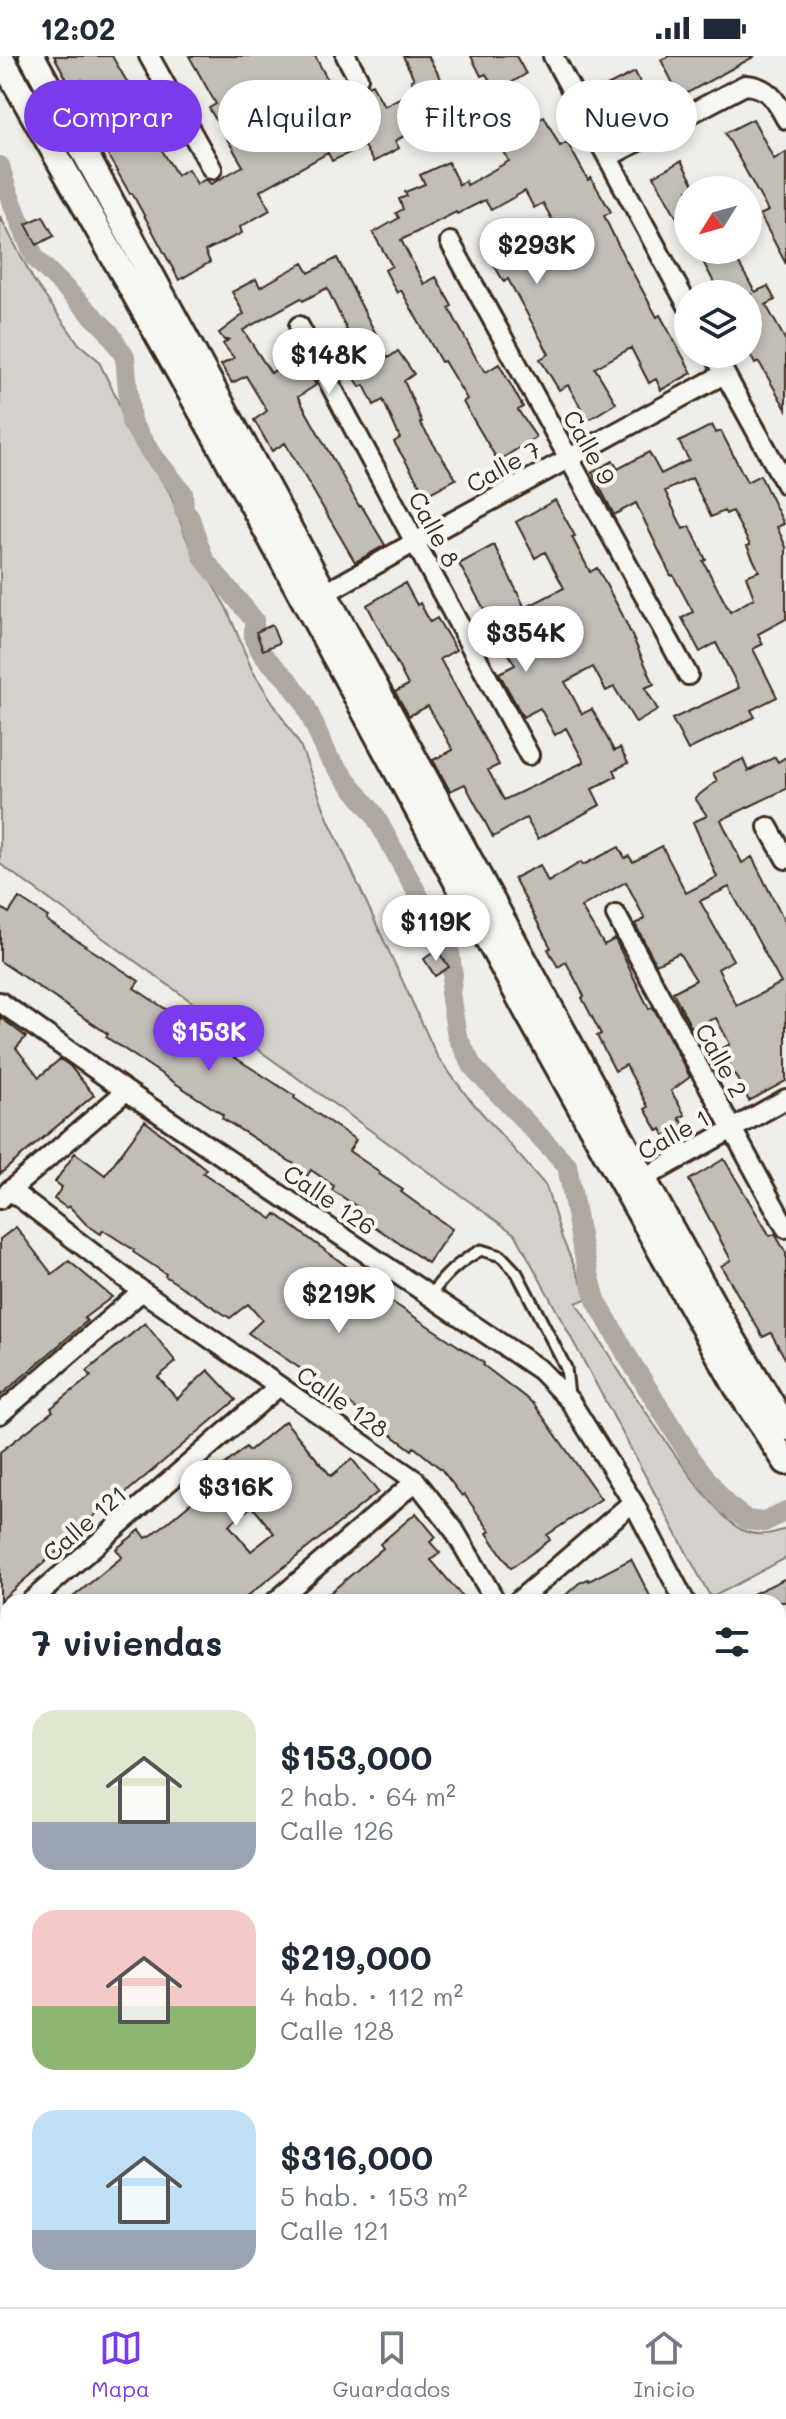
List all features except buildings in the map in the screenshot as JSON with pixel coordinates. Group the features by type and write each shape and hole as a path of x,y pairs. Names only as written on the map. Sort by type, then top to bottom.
{"street":[{"path":"0,56 220,445 315,599"},
{"path":"32,56 315,599 635,1183 736,1386 786,1462"},
{"path":"149,56 212,169"},
{"path":"346,56 358,78"},
{"path":"553,56 674,280"},
{"path":"608,157 745,85 758,86 774,97 786,119"},
{"name":"Calle 9","path":"450,242 688,675"},
{"name":"Calle 8","path":"299,326 529,755"},
{"path":"721,368 786,485"},
{"name":"Calle 7","path":"315,599 724,374"},
{"path":"768,827 786,859"},
{"name":"Calle 2","path":"616,915 786,1228"},
{"name":"Calle 126","path":"0,1002 126,1091 540,1370 570,1401 633,1502 681,1594"},
{"path":"5,1194 126,1091"},
{"name":"Calle 1","path":"635,1183 786,1099"},
{"path":"635,1183 786,1428"},
{"name":"Calle 128","path":"5,1194 416,1481 445,1517 491,1594"},
{"path":"0,1414 142,1291"},
{"name":"Calle 121","path":"39,1594 279,1386"},
{"path":"284,1594 416,1481"},
{"path":"526,1594 633,1502"}],"lane":[{"path":"430,1296 443,1277 481,1250 501,1256 517,1273 566,1368 570,1401"}],"shaded area":[{"path":"0,216 34,281 79,344 98,360 129,432 170,493 187,540 227,609 252,670 300,745 329,821 437,1056 467,1096 546,1186 562,1238 588,1298 576,1303 656,1428 706,1495 727,1519 744,1531 765,1534 786,1529 786,1558 718,1594 709,1594 516,1235 0,864"}],"waterway":[{"path":"0,166 35,258 109,332 125,357 131,422 183,493 184,511 189,516 204,559 254,620 254,639 263,655 290,682 304,702 329,758 374,814 421,900 434,932 450,953 453,975 450,993 457,1036 473,1067 567,1165 582,1247 596,1300 628,1357 691,1458 726,1504 747,1520 764,1522 786,1511"}]}
